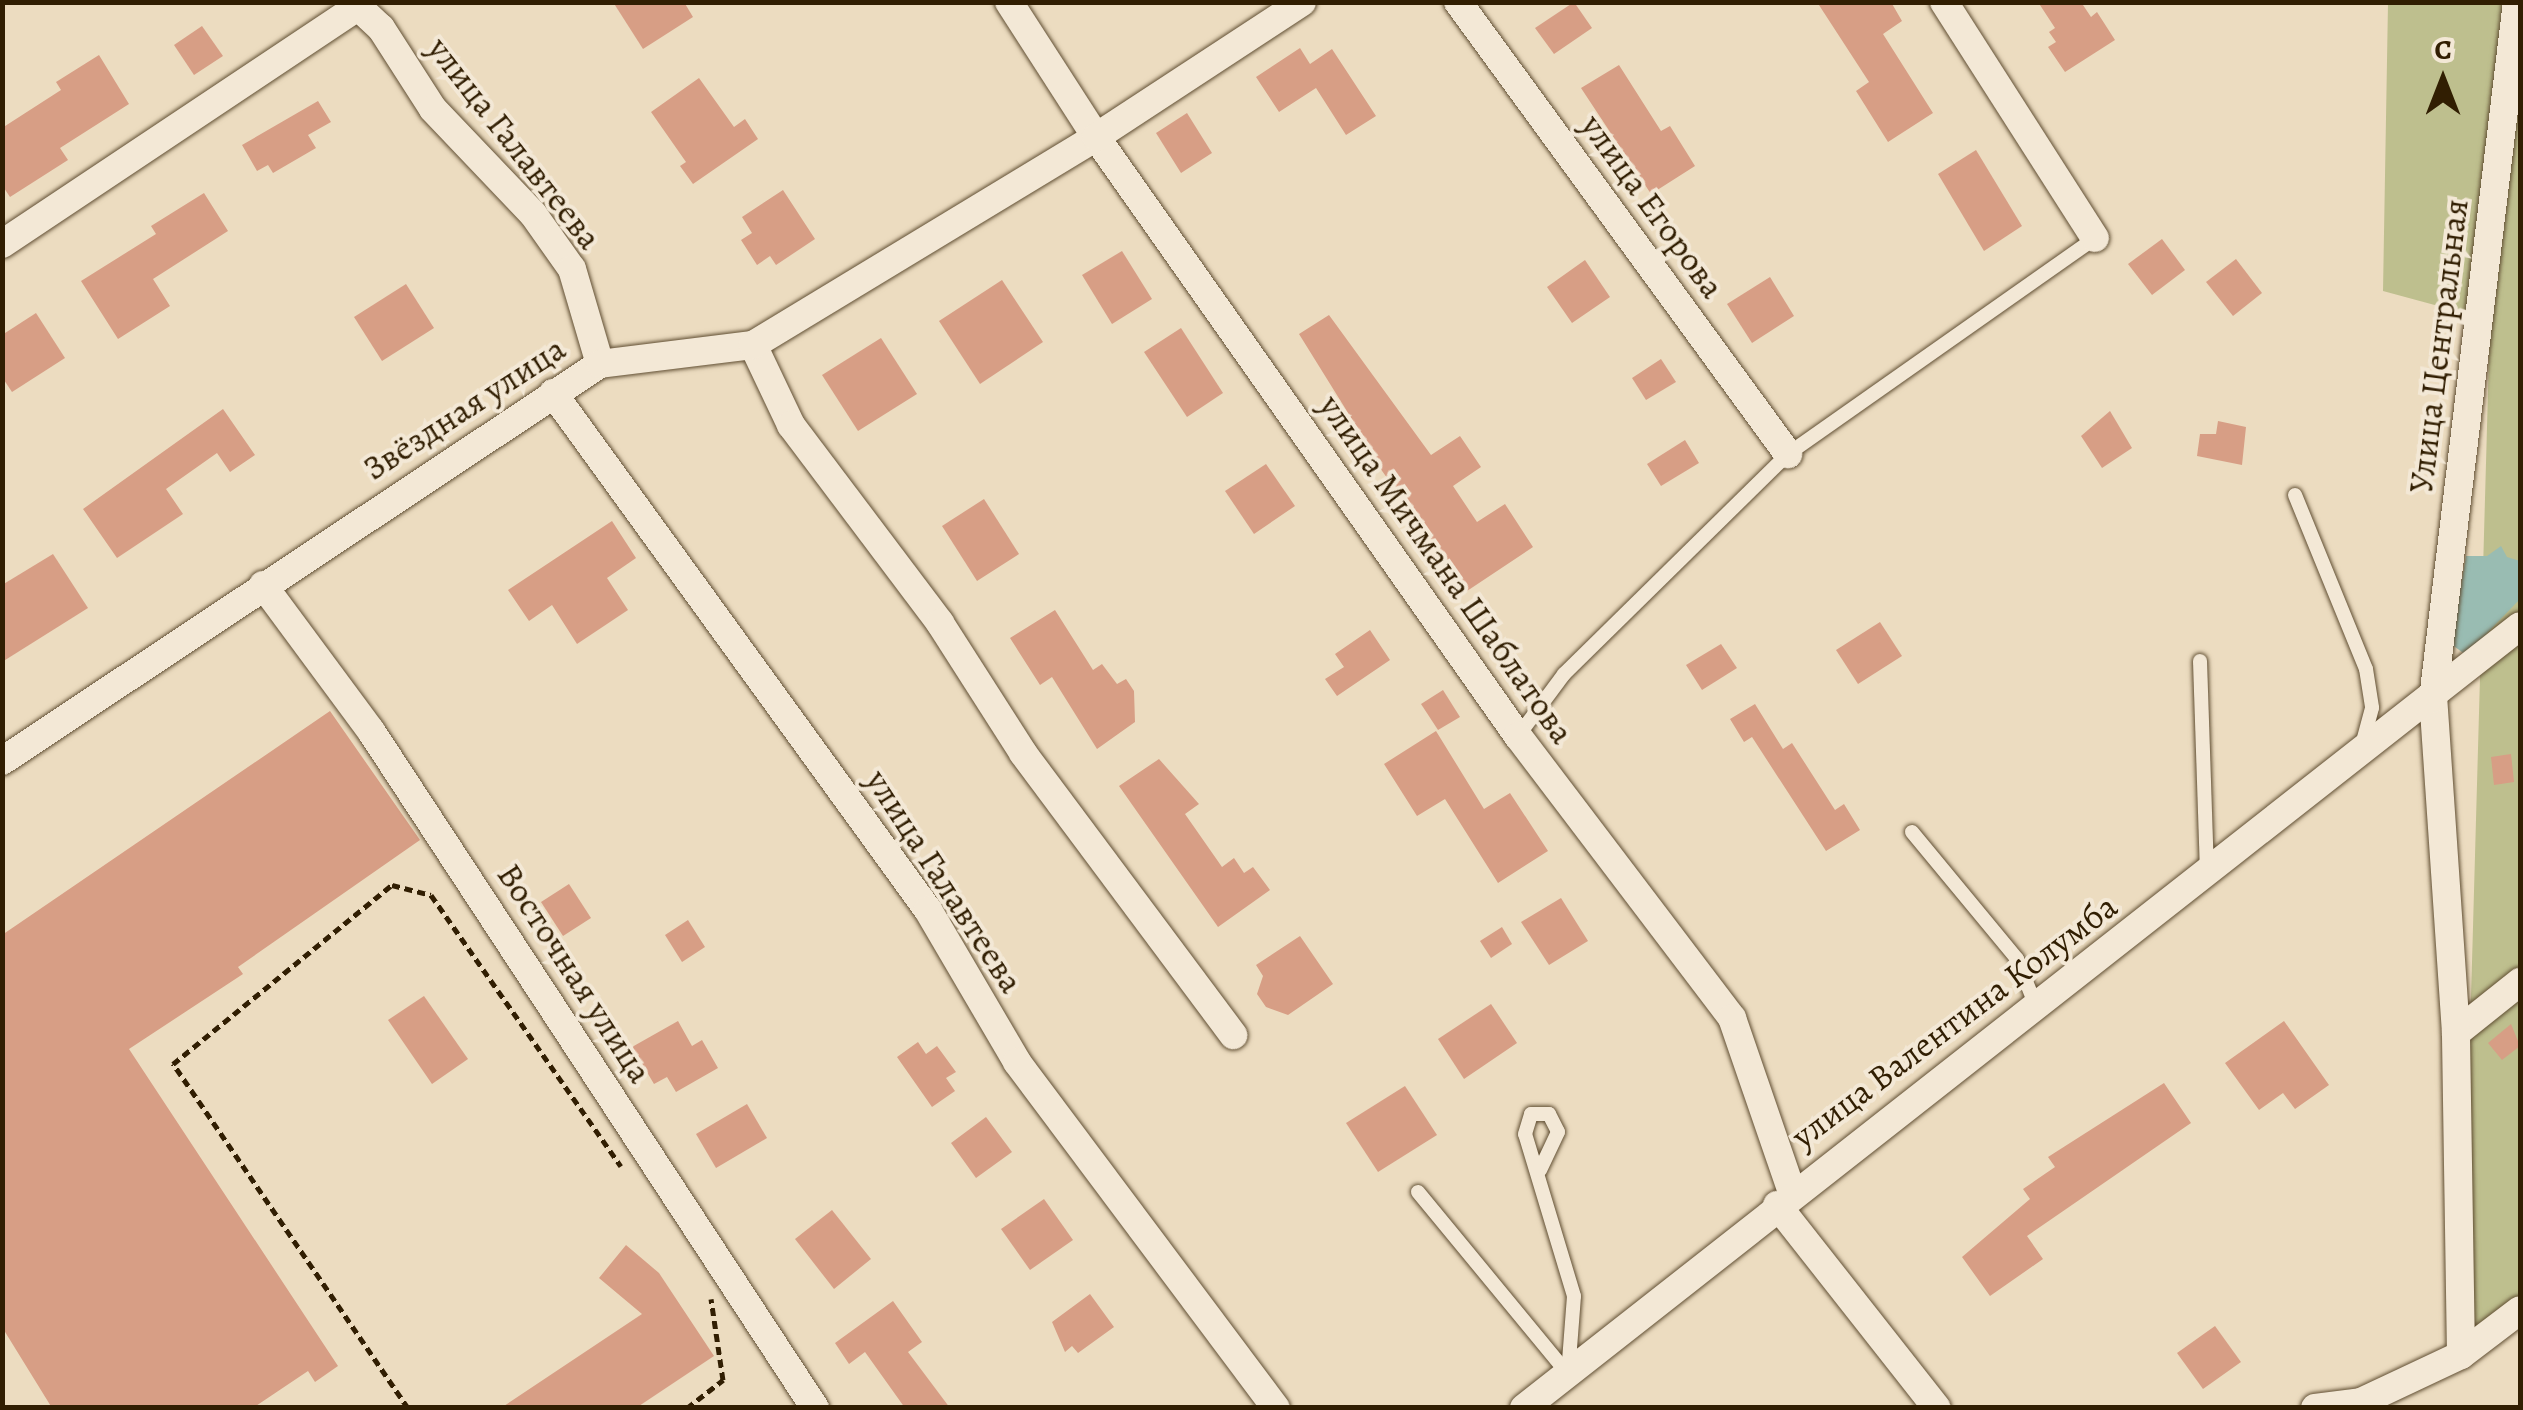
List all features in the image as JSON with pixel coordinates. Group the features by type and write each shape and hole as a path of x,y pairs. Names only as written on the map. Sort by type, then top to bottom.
{"street":[{"name":"улица Мичмана Шаблатова","path":"1009,2 1096,137 1518,736 1732,1018 1784,1199 1936,1408"},
{"name":"Звёздная улица","path":"2,762 600,364 753,345 1096,137 1302,2"},
{"name":"улица Егорова","path":"1458,2 1788,454"},
{"path":"1944,2 2094,238"},
{"name":"Улица Центральная","path":"2462,1355 2456,1033 2433,699 2517,2"},
{"path":"2,244 356,5"},
{"name":"улица Галавтеева","path":"356,5 384,15 433,109 533,214 572,269 600,364"},
{"path":"753,345 791,426 940,623 1022,752 1233,1036"},
{"name":"улица Галавтеева","path":"554,394 928,910 1017,1062 1276,1408"},
{"name":"Восточная улица","path":"264,586 370,731 816,1408"},
{"name":"улица Валентина Колумба","path":"1524,1408 1784,1199 2433,699 2520,626"},
{"path":"2456,1033 2520,982"},
{"path":"2315,1408 2361,1402 2462,1355 2520,1310"}],"lane":[{"path":"1518,736 1564,674 1788,454 2094,238"},
{"path":"2296,496 2366,669 2372,708 2359,756"},
{"path":"2200,661 2207,874"},
{"path":"1912,832 2016,959 2036,1007"},
{"path":"1540,1170 1574,1296 1568,1374"},
{"path":"1418,1192 1568,1374"}],"path":[{"path":"408,1408 174,1064 392,885 431,896 630,1180"},
{"path":"687,1408 723,1380 710,1299 702,1285"}],"green space":[{"path":"2388,3 2520,3 2520,1310 2461,1355 2490,320 2383,291"}],"water":[{"path":"2501,546 2507,557 2520,561 2520,599 2466,655 2451,644 2466,556 2487,556"}],"building":[{"path":"613,2 684,2 693,17 643,49"},
{"path":"1574,2 1592,28 1554,54 1535,28"},
{"path":"1817,2 1891,2 1902,21 1883,34 1933,113 1888,142 1856,91 1869,82"},
{"path":"2038,2 2081,2 2091,17 2097,12 2115,40 2065,72 2048,47 2056,42 2049,32 2055,28"},
{"path":"202,26 223,56 194,75 174,45"},
{"path":"1300,48 1310,64 1332,49 1376,116 1346,135 1316,88 1279,112 1256,77"},
{"path":"99,55 129,104 60,148 68,160 10,197 2,185 2,128 61,90 56,82"},
{"path":"1619,65 1661,131 1670,126 1695,166 1651,194 1581,88"},
{"path":"699,78 734,127 745,119 758,139 693,184 680,166 686,162 651,112"},
{"path":"318,101 331,122 308,135 316,148 273,173 268,165 257,171 242,145"},
{"path":"1187,113 1212,153 1181,173 1156,133"},
{"path":"1976,150 2022,226 1984,251 1938,174"},
{"path":"783,190 815,239 776,265 770,256 757,265 741,240 752,233 742,217"},
{"path":"204,193 228,231 153,279 170,306 118,339 81,281 156,234 151,226"},
{"path":"2162,239 2185,270 2152,295 2128,264"},
{"path":"1122,251 1152,299 1112,324 1082,275"},
{"path":"2236,259 2262,293 2233,316 2206,282"},
{"path":"1585,260 1610,297 1572,323 1547,287"},
{"path":"1770,277 1794,316 1752,343 1727,304"},
{"path":"1002,280 1043,342 980,384 939,321"},
{"path":"406,284 434,328 382,361 354,317"},
{"path":"36,313 65,358 12,392 2,377 2,335"},
{"path":"1329,315 1431,455 1460,436 1481,467 1453,486 1477,522 1505,504 1533,547 1467,591 1380,468 1368,476 1354,455 1368,445 1299,334"},
{"path":"1181,328 1223,393 1187,417 1144,352"},
{"path":"881,338 917,394 858,431 822,375"},
{"path":"1661,359 1676,382 1646,400 1632,378"},
{"path":"223,409 255,455 230,472 217,453 166,489 183,514 117,558 83,509"},
{"path":"2110,411 2132,448 2102,468 2081,436"},
{"path":"2218,421 2246,427 2242,465 2197,456 2200,434 2216,434"},
{"path":"1685,440 1699,463 1661,486 1647,464"},
{"path":"1266,464 1295,506 1254,534 1225,491"},
{"path":"984,499 1019,554 977,581 942,526"},
{"path":"612,521 636,558 607,578 628,610 577,644 552,605 529,621 508,590"},
{"path":"53,554 88,608 2,662 2,585"},
{"path":"1055,610 1093,670 1102,664 1117,684 1126,679 1134,691 1135,722 1097,749 1052,677 1040,685 1010,638"},
{"path":"1880,622 1902,656 1858,684 1836,650"},
{"path":"1370,630 1390,660 1337,696 1325,679 1344,667 1335,654"},
{"path":"1721,644 1737,668 1702,690 1686,665"},
{"path":"1443,690 1460,717 1438,730 1421,704"},
{"path":"1755,704 1783,749 1792,743 1835,810 1844,804 1860,830 1826,851 1752,737 1744,742 1730,719"},
{"path":"330,711 420,840 238,967 243,974 129,1049 338,1366 315,1382 308,1371 253,1408 52,1408 2,1327 2,935"},
{"path":"1436,731 1484,809 1510,793 1548,851 1498,883 1445,799 1417,816 1384,764"},
{"path":"2511,754 2514,782 2494,785 2491,757"},
{"path":"1159,759 1199,804 1185,814 1222,867 1234,858 1244,873 1253,867 1270,890 1218,927 1119,786"},
{"path":"569,884 591,918 563,936 541,902"},
{"path":"1561,898 1588,941 1549,965 1521,922"},
{"path":"688,920 705,947 682,962 665,935"},
{"path":"1502,927 1512,944 1491,958 1480,941"},
{"path":"1300,936 1333,984 1288,1015 1266,1007 1257,994 1263,976 1256,965"},
{"path":"424,996 468,1059 432,1084 388,1020"},
{"path":"1491,1004 1517,1043 1464,1079 1438,1039"},
{"path":"678,1021 692,1046 702,1040 718,1068 676,1092 667,1077 654,1084 632,1047"},
{"path":"2284,1021 2329,1085 2295,1109 2283,1093 2259,1110 2225,1063"},
{"path":"2511,1024 2520,1046 2502,1060 2488,1043"},
{"path":"918,1042 926,1054 937,1046 956,1072 946,1078 955,1091 932,1107 897,1057"},
{"path":"2164,1083 2191,1123 2027,1236 2043,1259 1990,1296 1962,1257 2030,1199 2023,1189 2055,1167 2048,1157"},
{"path":"1405,1086 1437,1135 1378,1172 1346,1123"},
{"path":"747,1104 767,1138 716,1168 696,1134"},
{"path":"986,1117 1012,1152 976,1178 951,1143"},
{"path":"1044,1199 1073,1240 1030,1270 1001,1229"},
{"path":"832,1210 871,1259 834,1289 795,1239"},
{"path":"626,1245 659,1273 714,1356 636,1408 501,1408 642,1314 599,1278"},
{"path":"1090,1294 1114,1327 1078,1353 1072,1346 1065,1352 1052,1322"},
{"path":"893,1301 922,1342 908,1352 950,1408 905,1408 865,1352 849,1364 835,1343"},
{"path":"2215,1326 2241,1362 2203,1389 2177,1353"}]}
